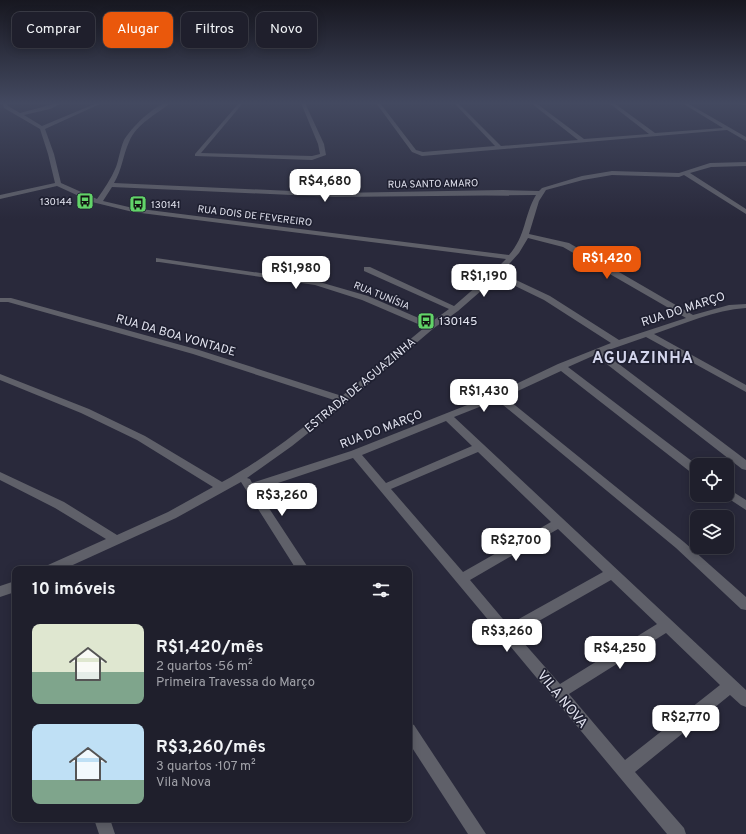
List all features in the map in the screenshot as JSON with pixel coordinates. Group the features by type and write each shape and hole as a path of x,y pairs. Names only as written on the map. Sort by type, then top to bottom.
{"street":[{"path":"0,197 58,184 47,142"},
{"path":"98,202 110,185 119,167 126,142"},
{"path":"207,142 197,155 312,158 323,155 320,142"},
{"path":"407,142 414,152 430,154 562,142"},
{"path":"494,142 500,148"},
{"path":"540,193 554,186 591,176 612,173 649,173 671,175 685,173 710,165 746,164"},
{"path":"685,173 746,212"},
{"name":"RUA DOIS DE FEVEREIRO","path":"58,184 76,194 98,202 133,210 511,257"},
{"name":"RUA SANTO AMARO","path":"110,185 335,195 503,192 540,193"},
{"name":"ESTRADA DE AGUAZINHA","path":"59,566 172,515 223,488 288,444 344,400 431,326 455,309 496,274 511,257 526,236 534,204 540,193"},
{"path":"526,236 554,241 566,245 692,318"},
{"name":"RUA TUNÍSIA","path":"159,260 316,284 365,298 431,326"},
{"path":"367,269 455,309"},
{"path":"496,274 547,298 618,344"},
{"name":"RUA DA BOA VONTADE","path":"0,300 8,300 196,352 344,400"},
{"name":"RUA DO MARÇO","path":"248,488 355,454 498,396 596,351 692,318 729,307 746,306"},
{"path":"647,334 746,389"},
{"path":"596,351 746,466"},
{"path":"561,366 690,465"},
{"path":"0,377 84,411 141,438 223,488"},
{"path":"498,396 680,545 746,606"},
{"path":"447,416 746,700"},
{"path":"384,488 479,447"},
{"name":"VILA NOVA","path":"355,454 678,834"},
{"path":"0,476 39,493 84,517 116,540"},
{"path":"242,476 248,488 300,566"},
{"path":"734,497 746,506"},
{"path":"461,579 559,523"},
{"path":"506,633 613,573"},
{"path":"0,592 12,587"},
{"path":"558,693 668,625"},
{"path":"624,771 731,685"},
{"path":"412,735 478,834"},
{"path":"103,822 107,834"}],"place":[{"name":"130144","path":"85,201"},
{"name":"130141","path":"138,204"},
{"name":"130145","path":"426,321"}],"district":[{"name":"AGUAZINHA","path":"643,357"}]}
